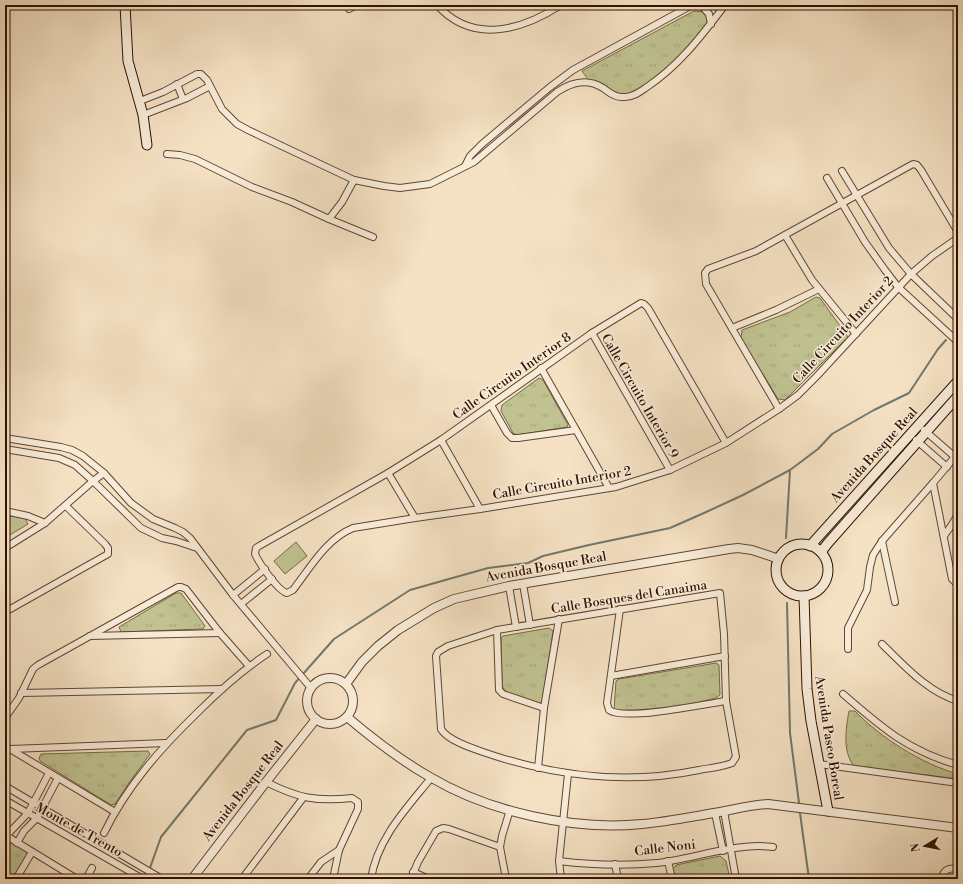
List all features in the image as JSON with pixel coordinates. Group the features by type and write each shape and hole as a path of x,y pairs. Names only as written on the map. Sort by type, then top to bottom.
{"main road":[{"path":"125,5 128,61 140,101 147,145"},
{"name":"Avenida Bosque Real","path":"810,546 958,380"},
{"name":"Avenida Bosque Real","path":"821,552 958,396"},
{"path":"795,545 810,546 821,552 827,564 828,572 827,579 818,591 811,595 796,596 784,588 779,582 777,574 779,560 783,553 795,545"},
{"name":"Avenida Paseo Boreal","path":"804,596 807,689 811,721 828,811"}],"street":[{"path":"349,9 357,5"},
{"path":"437,5 451,18 462,24 485,30 517,26 541,17 561,5"},
{"path":"465,166 470,156 482,144 550,87 573,70 692,5"},
{"path":"701,5 709,14 710,24"},
{"path":"140,101 199,74 203,75 222,109 237,124 265,139 354,180 400,188 430,184 479,159 566,86 574,83 589,82 617,96 626,97 636,94 656,81 684,56 725,5"},
{"path":"177,84 183,99"},
{"path":"143,115 183,99 210,86"},
{"path":"166,154 180,155 195,159 252,186 373,237"},
{"path":"779,409 706,284 704,277 708,269 756,251 910,165 915,164 921,170 958,232"},
{"path":"842,171 889,248 911,274 958,319"},
{"path":"827,178 875,258 898,287 958,342"},
{"path":"329,219 342,202 354,180"},
{"path":"785,235 819,289 856,334"},
{"name":"Calle Circuito Interior 2","path":"255,551 256,558 285,593 293,590 323,550 346,531 366,525 480,509 609,488 670,470 726,443 798,395 911,274 932,256 958,238"},
{"path":"732,328 776,310 819,289"},
{"name":"Calle Circuito Interior 8","path":"255,551 259,546 388,473 441,440 592,333 641,303 646,305 726,443"},
{"name":"Calle Circuito Interior 9","path":"592,333 670,470"},
{"path":"542,368 609,488"},
{"path":"491,404 507,433 512,438 576,430"},
{"path":"848,649 848,628 864,597 868,584 871,561 882,541 956,455 918,425"},
{"path":"910,434 946,467"},
{"path":"5,438 72,450 83,456 104,473 131,503 153,519 183,532 190,538 233,595 311,688"},
{"path":"441,440 480,509"},
{"path":"5,449 59,458 75,465 141,528 162,538 197,548"},
{"path":"5,548 45,523 104,473"},
{"path":"388,473 415,518"},
{"path":"933,483 952,579 957,585"},
{"path":"5,612 108,554 106,544 66,506"},
{"path":"5,511 28,516 45,523"},
{"path":"944,536 958,514"},
{"path":"882,541 894,602"},
{"name":"Avenida Bosque Real","path":"346,684 362,662 378,646 416,618 454,599 509,586 738,548 752,550 779,560"},
{"path":"233,595 265,570"},
{"path":"241,604 272,579"},
{"path":"523,584 530,625"},
{"path":"509,586 516,627"},
{"path":"5,718 16,704 33,669 38,665 175,588 181,587 186,589 220,633 250,666"},
{"name":"Calle Bosques del Canaima","path":"720,593 724,634 726,700 736,757 732,763 666,776 626,778 568,774 514,762 472,748 446,736 441,729 435,665 438,652 448,646 497,630 559,619 720,593"},
{"path":"620,609 607,703 609,710 616,713 647,713 726,700"},
{"path":"538,768 544,708 559,619"},
{"path":"497,630 500,690 503,694 544,708"},
{"path":"88,636 220,633"},
{"path":"882,644 923,682 944,696 958,701"},
{"path":"104,833 125,795 166,743 222,688 267,654"},
{"path":"611,676 725,656"},
{"path":"324,678 331,678 346,684 353,696 351,711 347,717 337,723 326,724 316,719 311,714 308,708 308,694 316,682 324,678"},
{"path":"21,693 222,688"},
{"path":"843,694 900,740 931,757 958,766"},
{"path":"347,717 382,746 431,778 468,796 510,810 563,822 615,825 641,824 715,813 750,805 768,804 958,828"},
{"name":"Avenida Bosque Real","path":"192,879 316,719"},
{"path":"8,748 166,743"},
{"path":"8,748 115,812"},
{"path":"819,764 958,783"},
{"path":"50,773 28,814 6,836 77,879"},
{"path":"561,879 559,861 568,774"},
{"path":"17,842 24,831 37,818 58,778"},
{"path":"371,879 377,854 394,825 431,778"},
{"path":"266,782 303,798 331,800 352,798 358,802 358,809 339,850 333,879"},
{"name":"Monte de Trento","path":"5,786 136,864 153,876 162,879"},
{"path":"242,879 303,798"},
{"name":"Monte de Trento","path":"5,800 143,879"},
{"path":"506,879 500,847 510,810"},
{"path":"724,811 736,879"},
{"path":"715,813 723,851"},
{"path":"411,879 418,862 436,831 439,829 449,829 500,847"},
{"name":"Calle Noni","path":"559,861 615,864 657,863 730,849 766,846 773,847"},
{"path":"308,879 321,862 339,850"},
{"path":"16,879 32,852"},
{"path":"668,861 672,879"},
{"path":"615,864 618,879"},
{"path":"86,879 92,868"},
{"path":"941,879 947,869 958,869"},
{"path":"413,872 430,879"}],"green space":[{"path":"694,11 703,12 706,17 707,25 703,32 673,65 637,92 630,95 622,95 589,79 582,71"},
{"path":"816,297 820,298 848,337 785,400 778,399 741,338 742,330 790,312"},
{"path":"539,378 543,380 568,425 567,427 517,435 513,433 501,411 502,405"},
{"path":"5,515 25,518 28,524 5,538"},
{"path":"296,542 307,556 285,574 274,561"},
{"path":"176,593 181,593 205,626 203,629 121,632 119,627"},
{"path":"549,628 553,631 543,702 539,704 513,696 504,689 502,685 501,638 503,636"},
{"path":"716,663 719,665 720,695 716,698 678,707 651,711 615,712 614,710 616,681 619,679"},
{"path":"849,711 855,711 877,731 916,757 944,770 958,774 958,779 854,766 850,760 846,746"},
{"path":"148,751 150,754 115,804 111,805 40,761 39,758 41,754"},
{"path":"5,838 29,853 13,879 5,879"},
{"path":"720,856 726,861 730,879 675,879 673,869 676,865"}],"waterway":[{"path":"146,879 161,837 247,730 276,720 295,683 334,639 410,590 488,568 528,563 543,556 670,528 743,495 790,470 818,449 832,434 874,410 909,393 938,349 946,340"},
{"path":"786,538 790,470"},
{"path":"787,603 790,733 799,803"},
{"path":"800,813 809,879"}]}
